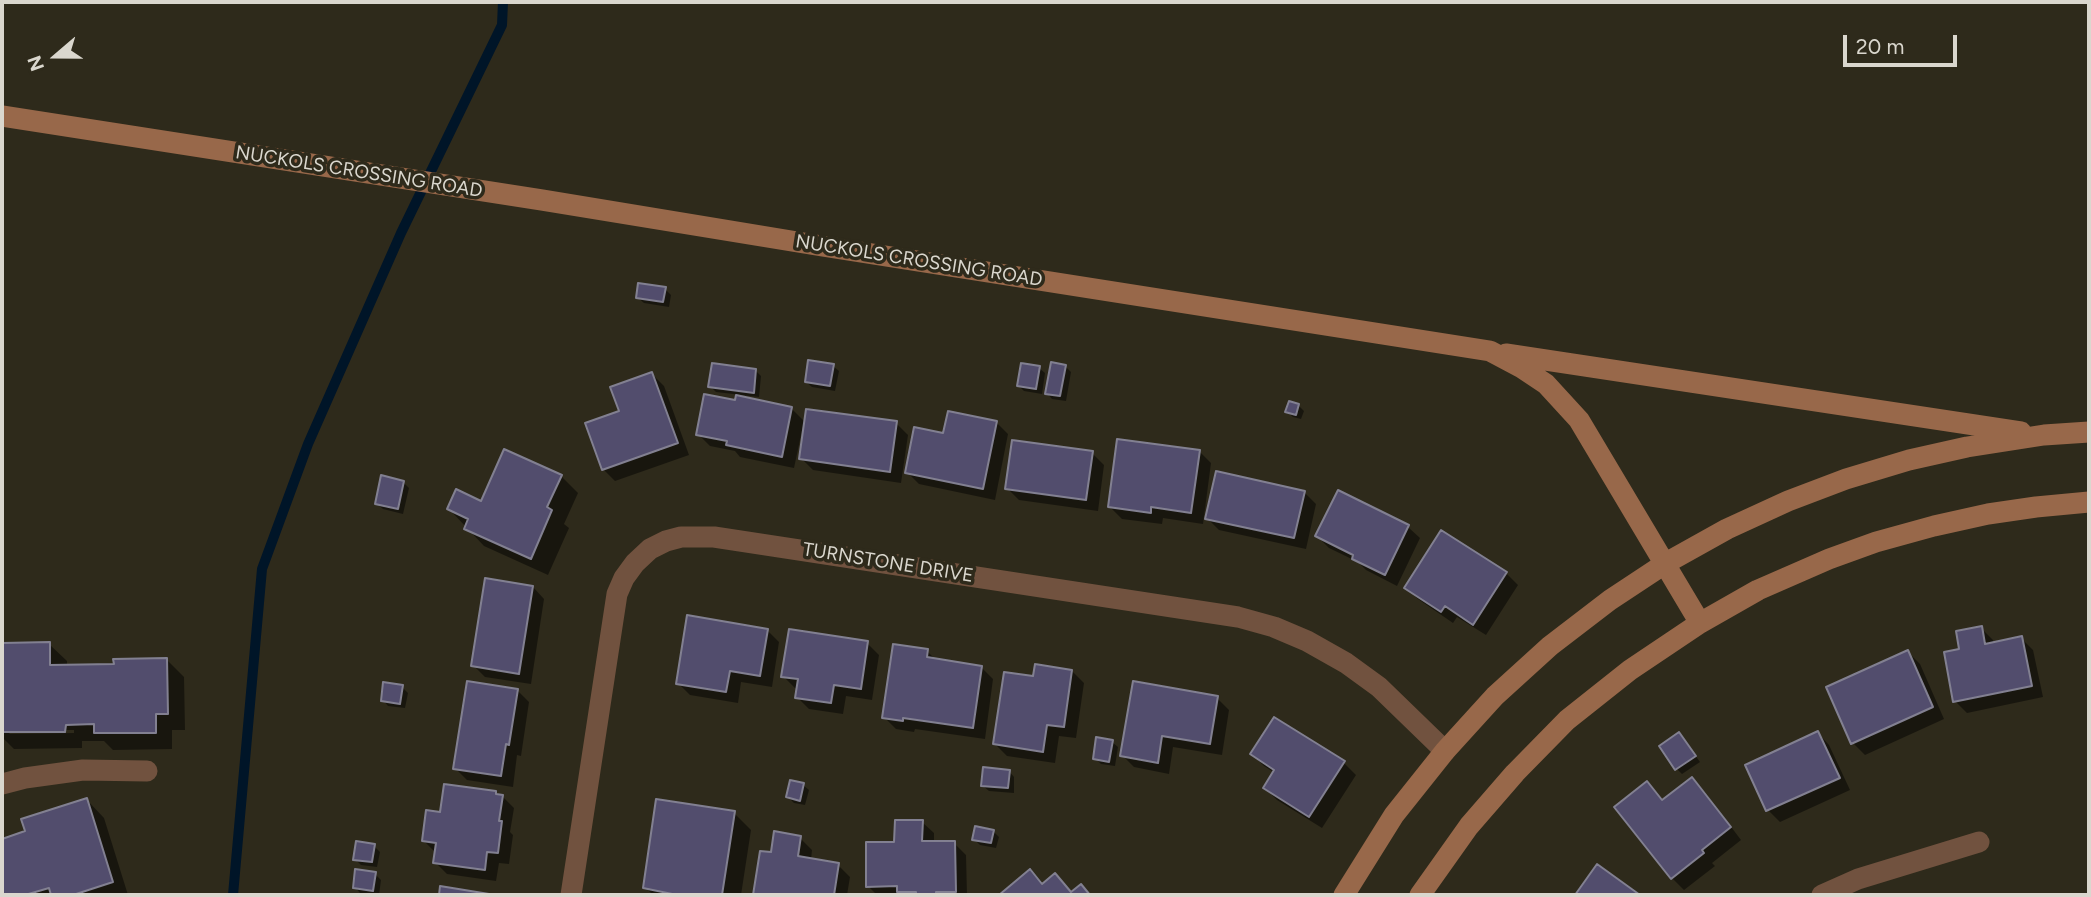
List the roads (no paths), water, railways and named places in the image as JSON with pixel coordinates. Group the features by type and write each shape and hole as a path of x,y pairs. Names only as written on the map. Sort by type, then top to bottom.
{"street":[{"name":"NUCKOLS CROSSING ROAD","path":"2,116 1490,351 1546,384 1579,420 1700,622"},
{"path":"1490,351 2044,435"},
{"path":"1343,895 1394,816 1445,751 1495,696 1550,646 1609,600 1665,563 1727,529 1788,501 1846,479 1909,460 1967,447 2044,435 2089,432"},
{"path":"1420,895 1469,826 1515,773 1567,720 1630,670 1700,622 1758,590 1876,542 1988,514 2089,502"},
{"name":"TURNSTONE DRIVE","path":"571,895 617,594 635,563 650,550 666,541 681,537 714,537 1238,617 1274,627 1307,641 1346,663 1379,687 1445,751"},
{"path":"2,784 25,778 83,771 147,771"},
{"path":"1822,895 1858,879 1979,842"}],"waterway":[{"path":"233,895 262,569 308,444 401,233 502,25 503,2"}]}
